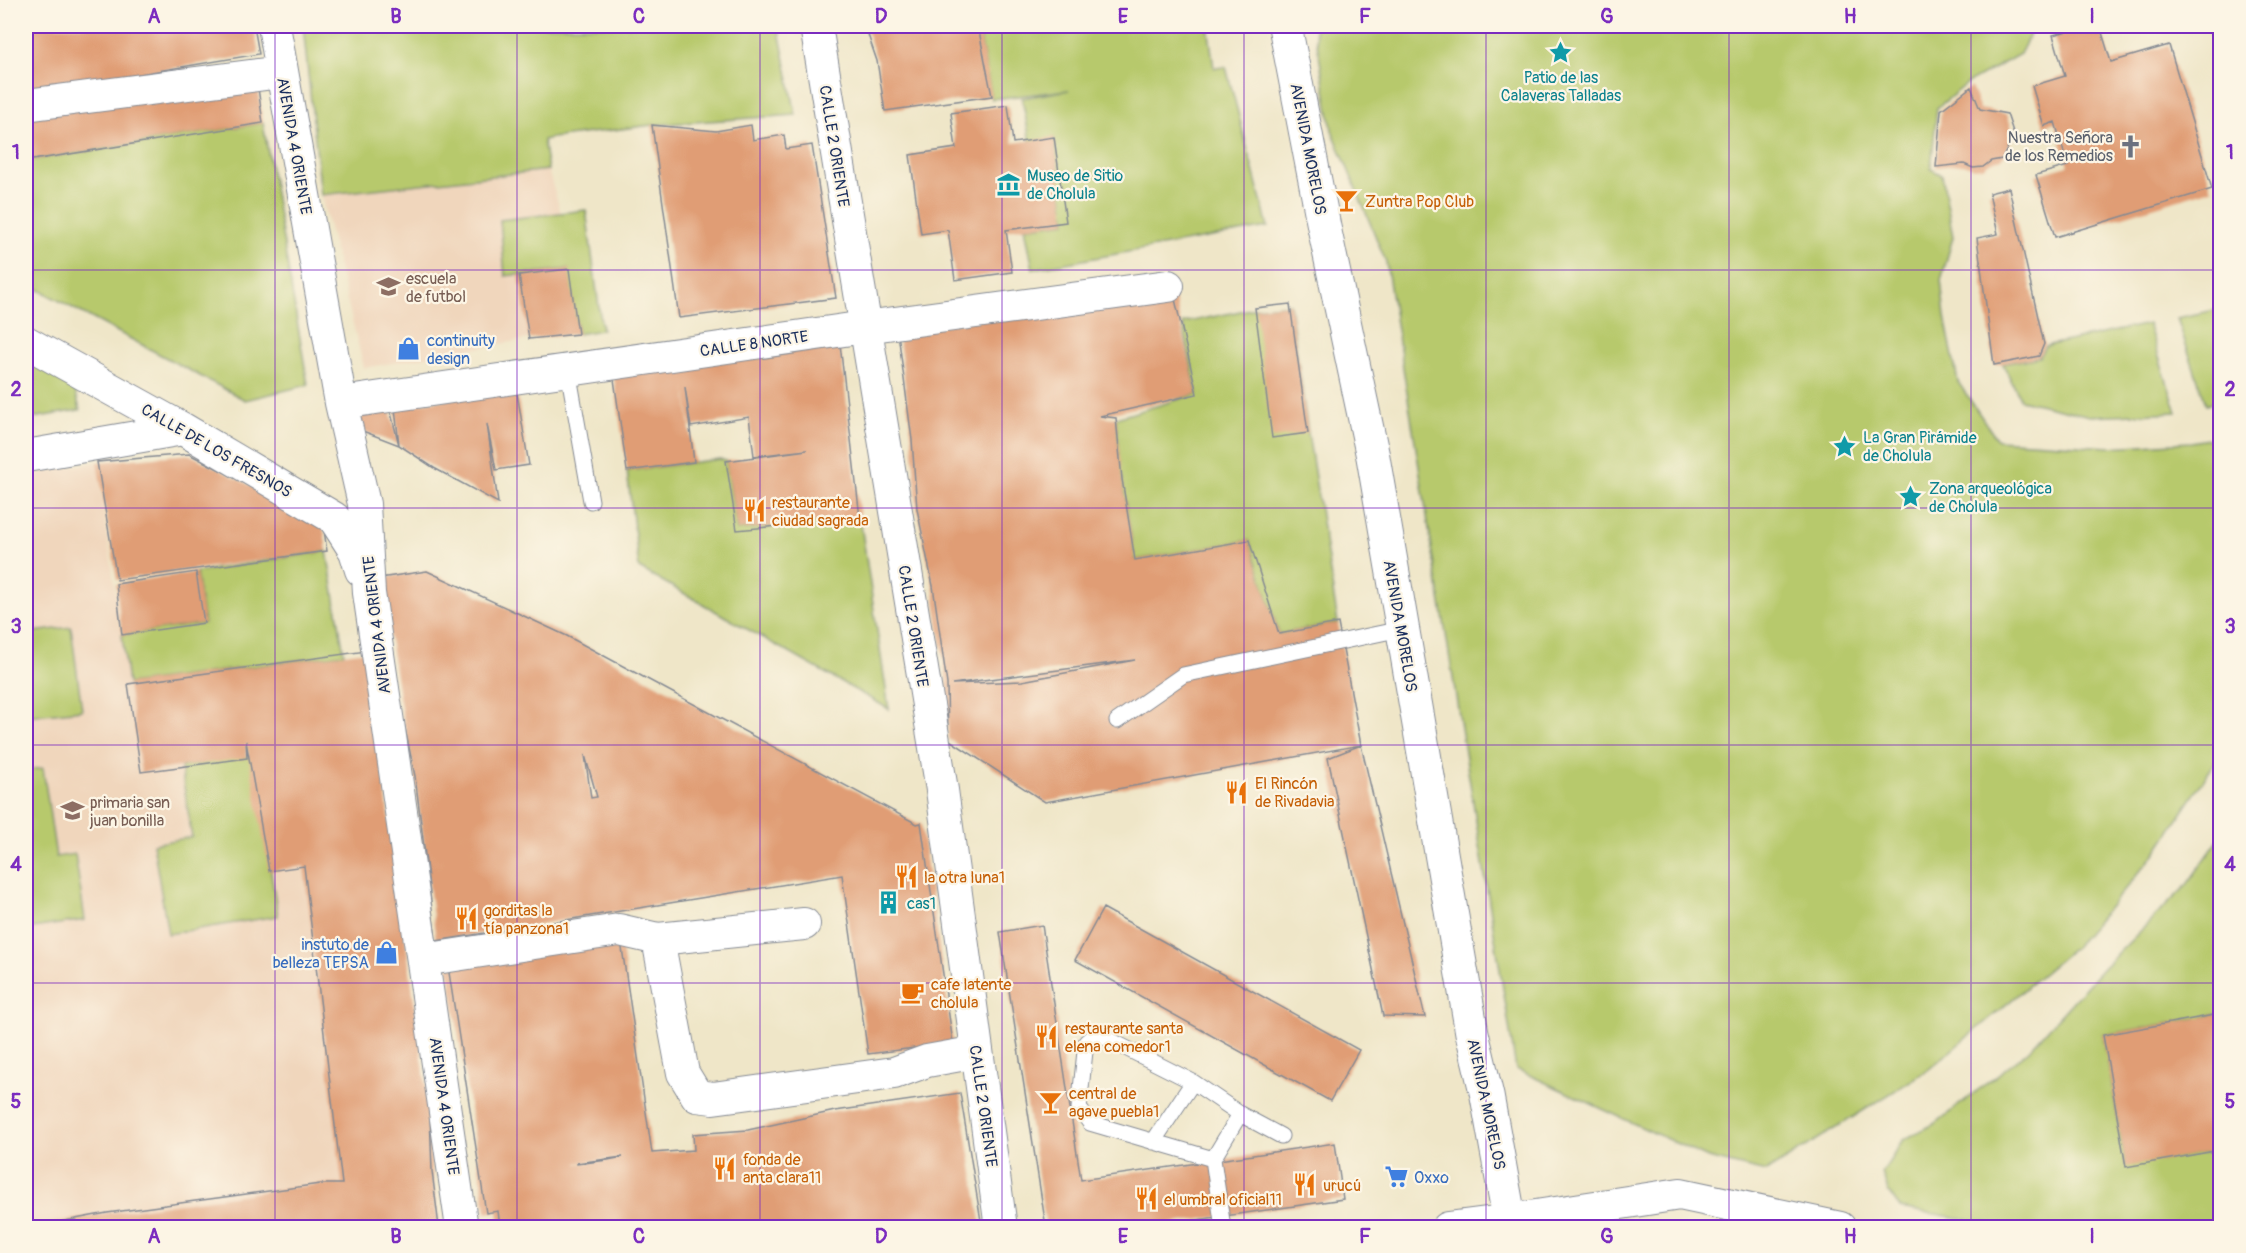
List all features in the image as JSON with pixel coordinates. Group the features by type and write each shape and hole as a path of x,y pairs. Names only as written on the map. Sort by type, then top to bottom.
{"main road":[{"name":"AVENIDA MORELOS","path":"1285,26 1373,457 1472,1033 1487,1096 1511,1224"}],"street":[{"name":"AVENIDA 4 ORIENTE","path":"274,26 341,403 364,504 369,593 462,1227"},
{"name":"CALLE 2 ORIENTE","path":"816,26 942,790 1001,1227"},
{"path":"26,105 281,72"},
{"name":"CALLE 8 NORTE","path":"341,403 865,327 1168,286"},
{"name":"CALLE DE LOS FRESNOS","path":"26,342 183,429 334,518 355,551 369,593"},
{"path":"26,456 183,429"},
{"path":"423,960 619,930 658,939 804,924"},
{"path":"658,939 683,1073 698,1096 713,1098 894,1073 927,1060 977,1052"},
{"path":"1448,1227 1511,1224 1680,1194 1840,1227"}],"lane":[{"path":"1298,26 1298,89"},
{"path":"568,370 591,501"},
{"path":"1116,721 1183,675 1401,629"},
{"path":"1214,1159 1090,1123 1079,1108 1086,1042 1096,1033 1193,1082 1240,1114 1281,1136"},
{"path":"1153,1142 1193,1082"},
{"path":"1223,1227 1214,1159 1240,1114"}],"shaded area":[{"path":"548,170 561,213 500,221 505,276 519,275 529,339 364,368 321,195"},
{"path":"97,462 141,772 252,755 304,865 342,1184 26,1228 26,475"}],"green space":[{"path":"303,26 778,26 796,115 652,125 552,138 543,140 548,170 321,195"},
{"path":"978,26 1208,26 1214,68 1226,67 1268,227 1033,269 1025,228 1066,222 1054,138 1030,141 1022,98 1069,90 992,99"},
{"path":"1314,26 2034,26 2020,54 1968,83 1937,108 1931,169 1942,175 1953,237 1941,280 1945,317 1958,382 1997,440 2109,447 2191,442 2220,437 2220,755 2155,854 2076,946 1928,1070 1766,1172 1708,1158 1516,1069 1386,262 1332,130"},
{"path":"2209,26 2220,26 2220,81"},
{"path":"263,123 308,385 245,400 26,283 26,161"},
{"path":"586,210 602,330 578,334 568,269 505,276 500,220"},
{"path":"1290,304 1338,623 1279,634 1249,540 1135,560 1120,469 1116,418 1197,394 1183,323 1255,308"},
{"path":"2220,309 2220,400 2206,404 2177,318"},
{"path":"2148,324 2177,412 2090,416 2021,400 2003,364 2039,357 2045,346"},
{"path":"26,353 73,382 80,410 26,419"},
{"path":"720,459 726,461 737,530 860,518 889,709 639,568 627,471"},
{"path":"327,551 344,654 128,684 122,635 204,623 196,572"},
{"path":"71,627 82,710 26,716 26,633"},
{"path":"252,755 278,916 168,934 153,844 192,837 181,767"},
{"path":"43,768 56,857 75,854 85,920 26,929 26,770"},
{"path":"2220,838 2220,1014 2103,1035 2126,1166 2220,1150 2220,1227 2012,1227 1900,1208 1888,1191 1882,1173 1903,1140 1936,1123 2029,1050 2103,968 2186,886"}],"building":[{"path":"26,26 254,26 259,54 26,93"},
{"path":"865,26 978,26 992,96 885,111 877,61"},
{"name":"Nuestra Señora de los Remedios","path":"2086,26 2100,26 2111,62 2169,45 2212,189 2055,237 2036,175 2068,166 2055,122 2044,126 2032,86 2065,76 2053,35"},
{"path":"257,81 263,123 26,161 26,113"},
{"path":"1971,87 1980,109 2007,114 2014,135 2002,159 1991,161 1983,167 1973,168 1964,164 1936,167 1941,110"},
{"path":"1008,105 1013,143 1054,137 1066,222 1006,230 1012,272 955,280 948,230 921,234 910,155 956,148 951,113"},
{"path":"652,125 716,131 751,125 753,140 784,135 786,149 812,145 836,298 679,318"},
{"path":"2009,188 2044,344 2039,356 1994,365 1977,238 1998,234 1989,193"},
{"path":"569,269 578,334 529,339 519,275"},
{"path":"1172,286 1197,394 1100,416 1116,418 1122,479 1135,560 1249,540 1279,634 1338,623 1361,745 1045,802 948,739 947,684 933,586 917,509 912,440 898,333","holes":["1135,660 1022,681 952,684"]},
{"path":"1290,304 1308,433 1272,438 1255,308"},
{"path":"840,344 860,518 737,530 726,461 807,450 754,456 749,417 691,427 685,387 694,462 627,471 613,372"},
{"path":"516,387 529,465 496,470 487,424 498,503 434,468 399,445 395,408"},
{"path":"390,409 399,445 360,430 357,416"},
{"path":"189,454 323,523 327,551 117,580 97,462"},
{"path":"427,571 567,636 917,824 921,823 953,1043 868,1054 842,875 436,941 415,776 402,714 380,578","holes":["585,755 597,797 591,798"]},
{"path":"196,572 204,623 122,635 116,584"},
{"path":"366,651 430,1115 432,1171 439,1227 33,1227 107,1213 320,1184 342,1184 304,866 269,871 246,741 247,758 141,772 128,684"},
{"path":"1361,745 1425,1017 1383,1016 1328,758"},
{"path":"1103,908 1359,1050 1330,1101 1075,960"},
{"path":"1042,925 1081,1180 1335,1143 1343,1199 1147,1227 1046,1227 1000,932"},
{"path":"621,941 652,1153 694,1150 693,1134 748,1130 835,1111 960,1093 982,1227 500,1227 498,1211 486,1213 448,966","holes":["623,1157 608,1160 577,1164"]},
{"path":"2220,1014 2220,1150 2126,1167 2103,1035"}],"place":[{"name":"Patio de las Calaveras Talladas","path":"1561,52"},
{"name":"Nuestra Señora de los Remedios","path":"2131,146"},
{"name":"Museo de Sitio de Cholula","path":"1009,184"},
{"name":"Zuntra Pop Club","path":"1347,201"},
{"name":"escuela de futbol","path":"388,287"},
{"name":"continuity design","path":"409,349"},
{"name":"La Gran Pirámide de Cholula","path":"1845,446"},
{"name":"Zona arqueológica de Cholula","path":"1911,497"},
{"name":"restaurante ciudad sagrada","path":"754,511"},
{"name":"El Rincón de Rivadavia","path":"1237,792"},
{"name":"primaria san juan bonilla","path":"72,811"},
{"name":"la otra luna1","path":"906,877"},
{"name":"cas1","path":"889,903"},
{"name":"gorditas la tía panzona1","path":"466,919"},
{"name":"instuto de belleza TEPSA","path":"387,953"},
{"name":"cafe latente cholula","path":"913,993"},
{"name":"restaurante santa elena comedor1","path":"1047,1037"},
{"name":"central de agave puebla1","path":"1051,1102"},
{"name":"fonda de anta clara11","path":"725,1168"},
{"name":"Oxxo","path":"1396,1177"},
{"name":"urucú","path":"1305,1185"},
{"name":"el umbral oficial11","path":"1146,1199"}]}
